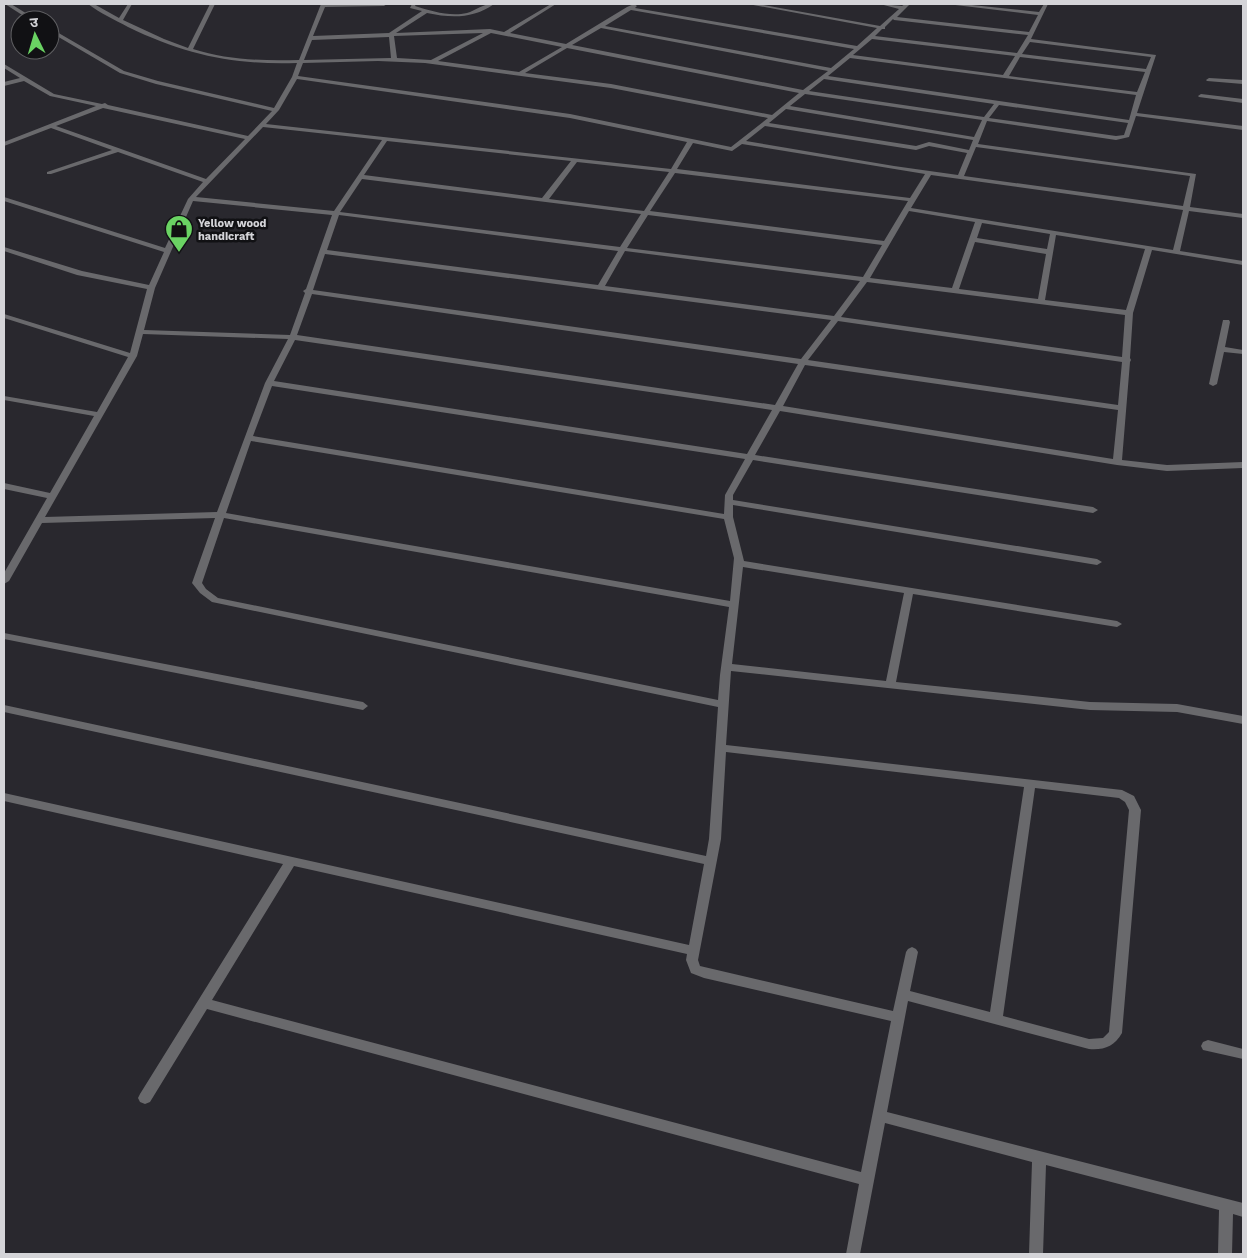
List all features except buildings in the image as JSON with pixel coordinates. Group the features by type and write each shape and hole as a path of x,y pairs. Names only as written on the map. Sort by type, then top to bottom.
{"street":[{"path":"91,4 153,38 190,50 238,60 394,59 432,62 520,73 675,97 773,117"},
{"path":"120,21 130,4"},
{"path":"190,50 213,4"},
{"path":"4,581 134,356 151,288 191,199 206,181 276,110 295,77 323,4 384,4"},
{"path":"414,4 412,7 462,17 491,4"},
{"path":"506,34 554,4"},
{"path":"520,73 637,4"},
{"path":"751,4 883,28"},
{"path":"882,4 906,6"},
{"path":"950,4 1041,14"},
{"path":"1005,77 1030,37 1046,4"},
{"path":"295,77 570,116 728,149 741,142 832,70 883,28 906,6"},
{"path":"629,8 859,48"},
{"path":"391,34 426,10"},
{"path":"310,38 490,31 803,92 1116,138 1127,136 1139,94 1154,58 1151,54 894,18"},
{"path":"600,26 832,70"},
{"path":"432,62 490,31"},
{"path":"391,34 394,59"},
{"path":"60,36 122,72 156,82 276,110"},
{"path":"872,37 1149,71"},
{"path":"849,56 1139,94"},
{"path":"4,66 52,96 105,105 248,138"},
{"path":"823,77 1131,122"},
{"path":"4,84 24,79"},
{"path":"1209,80 1243,82"},
{"path":"1201,96 1243,101"},
{"path":"960,177 986,119 998,102"},
{"path":"4,144 105,105"},
{"path":"784,108 974,145 1194,175 1184,207 1176,252"},
{"path":"1133,114 1243,128"},
{"path":"764,124 916,148 929,144 974,145"},
{"path":"261,125 576,159 913,200"},
{"path":"51,126 206,181"},
{"path":"386,138 336,213 307,291 293,337 269,382 248,438 223,515 197,583 203,591 215,600 724,705"},
{"path":"600,288 643,213 674,171 691,141"},
{"path":"741,142 929,173 1243,216"},
{"path":"49,173 117,150"},
{"path":"544,200 576,159"},
{"path":"898,1017 704,973 695,969 692,960 715,838 726,667 739,563 728,517 729,495 739,474 752,457 803,362 866,280 886,243 929,173"},
{"path":"361,177 886,243"},
{"path":"4,199 168,251"},
{"path":"191,199 336,213 1129,313"},
{"path":"907,209 1243,263"},
{"path":"955,291 979,221"},
{"path":"1041,302 1054,234"},
{"path":"973,240 1050,252"},
{"path":"1117,462 1127,360 1129,313 1149,248"},
{"path":"4,249 80,273 151,288"},
{"path":"322,251 835,318 1127,360"},
{"path":"307,291 1123,408"},
{"path":"4,316 134,356"},
{"path":"1213,384 1226,322"},
{"path":"140,332 293,337 778,408 1117,462 1167,468 1243,466"},
{"path":"1221,348 1243,352"},
{"path":"269,382 1093,510"},
{"path":"4,398 100,415"},
{"path":"248,438 728,517"},
{"path":"4,486 53,496"},
{"path":"729,502 1097,562"},
{"path":"39,520 223,515 733,605"},
{"path":"739,563 1117,624"},
{"path":"890,686 909,591"},
{"path":"4,636 363,706"},
{"path":"726,667 1090,706 1177,708 1243,720"},
{"path":"4,708 711,861"},
{"path":"721,748 1122,794 1130,799 1135,810 1114,1033 1111,1040 1104,1044 1089,1044 903,994"},
{"path":"996,1019 1030,783"},
{"path":"4,797 694,950"},
{"path":"145,1098 291,861"},
{"path":"853,1254 912,952"},
{"path":"203,1003 868,1180"},
{"path":"1208,1046 1243,1054"},
{"path":"880,1116 1243,1210"},
{"path":"1036,1254 1039,1157"},
{"path":"1226,1205 1226,1254"}],"place":[{"name":"Yellow wood handicraft","path":"179,253"}]}
